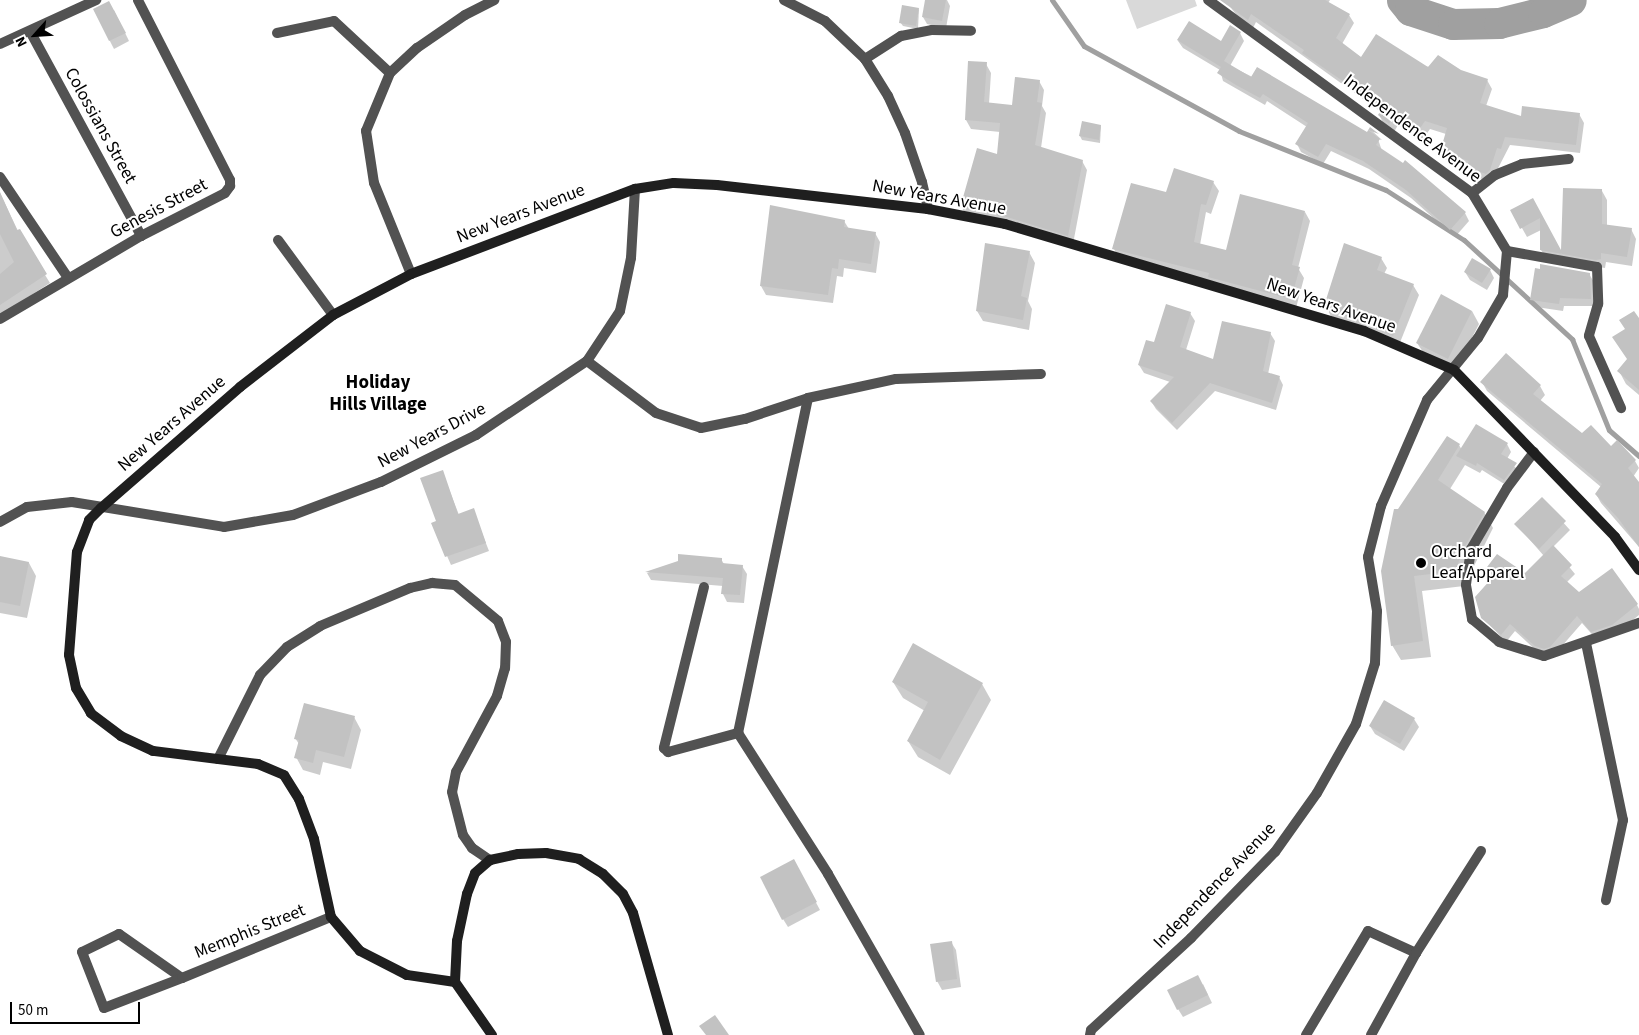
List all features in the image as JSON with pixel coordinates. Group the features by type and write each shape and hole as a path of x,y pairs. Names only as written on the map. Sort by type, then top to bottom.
{"street":[{"path":"0,44 31,33 96,0"},
{"name":"Genesis Street","path":"0,319 141,236 226,192 230,180 138,0"},
{"path":"411,274 374,183 366,131 390,73 433,37 465,15 494,0"},
{"path":"784,0 825,21 865,59 888,96 905,133 922,182 928,209"},
{"name":"Independence Avenue","path":"1090,1035 1091,1030 1190,938 1275,852 1317,793 1356,724 1375,663 1377,611 1368,557 1381,506 1427,400 1454,370 1478,338 1503,295 1507,254 1472,193 1208,0"},
{"path":"277,33 334,21 390,73"},
{"path":"865,59 901,36 932,30 971,31"},
{"name":"Colossians Street","path":"31,33 141,236"},
{"path":"1472,193 1496,175 1522,164 1569,160"},
{"path":"0,177 68,278"},
{"name":"New Years Avenue","path":"455,982 407,975 360,951 331,916 314,838 299,799 284,775 258,764 153,751 121,736 91,713 76,688 69,655 77,552 85,528 100,508 240,387 333,315 411,274 635,188 674,183 717,185 928,209 1005,224 1364,331 1454,370 1614,537 1639,570"},
{"name":"New Years Drive","path":"0,522 27,507 72,502 224,528 293,515 381,482 476,435 587,360 620,311 631,258 635,188"},
{"path":"278,240 333,315"},
{"path":"1507,254 1597,266 1598,304 1589,336 1621,408"},
{"path":"587,360 656,413 701,428 745,419 808,398 896,379 1041,374"},
{"path":"808,398 738,733 828,874 920,1035"},
{"path":"1534,452 1507,488 1471,550 1466,585 1472,619 1499,642 1544,656 1586,643 1639,623"},
{"path":"218,759 260,675 288,647 320,626 410,588 432,583 455,584 498,622 506,642 505,668 497,696 456,772 452,792 463,835 472,848 490,860"},
{"path":"704,587 664,748 668,752 738,733"},
{"path":"1586,643 1623,820 1606,900"},
{"path":"1371,1035 1416,953 1481,851"},
{"path":"492,1035 455,982 457,941 468,894 475,873 490,860 518,854 546,853 579,859 602,874 623,894 633,913 661,1020 668,1035"},
{"name":"Memphis Street","path":"182,978 119,934 82,952 104,1008 182,978 331,916"},
{"path":"1306,1035 1368,931 1416,953"},
{"path":"661,1020 678,1035"}],"shaded area":[{"path":"1126,0 1195,0 1197,6 1137,29"}],"building":[{"path":"925,0 946,0 942,21 922,17"},
{"path":"1220,0 1325,0 1350,14 1336,38 1361,57 1376,34 1428,67 1438,55 1461,70 1488,79 1480,103 1521,116 1522,106 1580,113 1576,145 1505,137 1501,149 1497,148 1490,170 1486,174 1466,167 1469,161 1440,152 1447,128 1425,121 1416,134 1393,117 1389,124 1378,115 1382,108 1302,53 1304,50 1251,14 1248,20"},
{"path":"109,1 126,33 109,41 93,9"},
{"path":"902,5 919,8 916,26 899,23"},
{"path":"1189,21 1221,41 1230,25 1241,32 1224,61 1251,77 1257,67 1367,132 1368,130 1380,139 1376,145 1403,163 1405,160 1466,212 1450,230 1406,190 1363,161 1326,144 1318,157 1295,144 1308,123 1263,94 1260,98 1217,73 1221,67 1177,40"},
{"path":"968,61 987,62 984,102 1012,105 1015,77 1040,80 1037,102 1042,103 1035,145 1083,160 1068,236 1007,217 960,208 977,148 997,154 1000,123 965,120"},
{"path":"1082,121 1101,125 1099,140 1079,136"},
{"path":"1370,127 1379,134 1368,130"},
{"path":"1174,168 1214,181 1206,205 1201,204 1194,242 1226,250 1240,194 1305,211 1292,265 1300,267 1291,299 1208,277 1209,273 1112,249 1131,183 1166,192"},
{"path":"1563,188 1602,189 1602,224 1632,228 1627,257 1601,253 1601,259 1596,260 1540,250 1540,218 1520,229 1510,210 1533,198 1561,250"},
{"path":"0,192 17,230 20,229 47,274 0,305 0,274 14,262 0,234"},
{"path":"770,205 845,220 844,227 876,232 871,264 839,259 838,269 832,268 828,295 760,286"},
{"path":"985,243 1030,251 1021,296 1027,298 1023,320 976,311"},
{"path":"1344,243 1382,257 1377,270 1414,284 1393,336 1324,306"},
{"path":"1472,258 1491,269 1482,283 1464,272"},
{"path":"1540,264 1590,273 1591,299 1560,298 1559,304 1530,300 1535,268 1540,269"},
{"path":"1441,294 1472,311 1448,359 1416,343"},
{"path":"1166,304 1191,312 1180,347 1213,359 1222,321 1271,332 1263,371 1280,376 1272,403 1210,383 1172,423 1150,401 1174,377 1138,365 1146,340 1154,342"},
{"path":"1634,311 1639,318 1639,390 1617,371 1627,359 1612,337 1625,329 1619,320"},
{"path":"1506,353 1541,385 1533,394 1582,433 1591,425 1611,446 1617,440 1636,460 1628,468 1639,482 1639,547 1618,518 1595,494 1602,484 1480,382"},
{"path":"1476,424 1508,443 1501,454 1517,463 1504,480 1477,463 1476,466 1456,456"},
{"name":"Orchard Leaf Apparel","path":"1447,436 1460,444 1438,480 1485,512 1465,546 1455,571 1414,576 1423,641 1391,646 1381,571 1394,509 1398,509"},
{"path":"443,470 458,514 474,508 486,543 445,557 431,523 436,521 420,478"},
{"path":"1542,497 1566,521 1539,549 1514,524"},
{"path":"1553,545 1572,565 1561,576 1579,592 1612,568 1638,604 1612,625 1591,632 1577,616 1550,647 1544,649 1535,646 1510,624 1501,635 1481,618 1475,597 1492,578 1484,571 1497,554 1525,573"},
{"path":"678,554 722,558 722,563 743,565 740,595 721,594 723,578 645,572 678,561"},
{"path":"0,556 29,562 20,606 0,602"},
{"path":"913,643 983,683 940,760 907,741 928,702 892,682"},
{"path":"1384,700 1415,718 1400,744 1369,726"},
{"path":"304,703 355,716 344,757 316,750 313,763 294,758 299,740 294,739"},
{"path":"794,859 817,902 782,920 760,877"},
{"path":"952,941 957,979 936,982 930,944"},
{"path":"1198,975 1208,995 1177,1010 1167,990"},
{"path":"715,1015 729,1035 706,1035 699,1026"}],"waterway":[{"path":"1052,0 1084,46 1239,131 1386,190 1464,240 1572,339 1609,430 1639,456"},
{"path":"1402,0 1410,10 1453,24 1499,23 1543,12 1571,0"}],"place":[{"name":"Orchard Leaf Apparel","path":"1421,563"}],"district":[{"name":"Holiday Hills Village","path":"378,394"}]}
